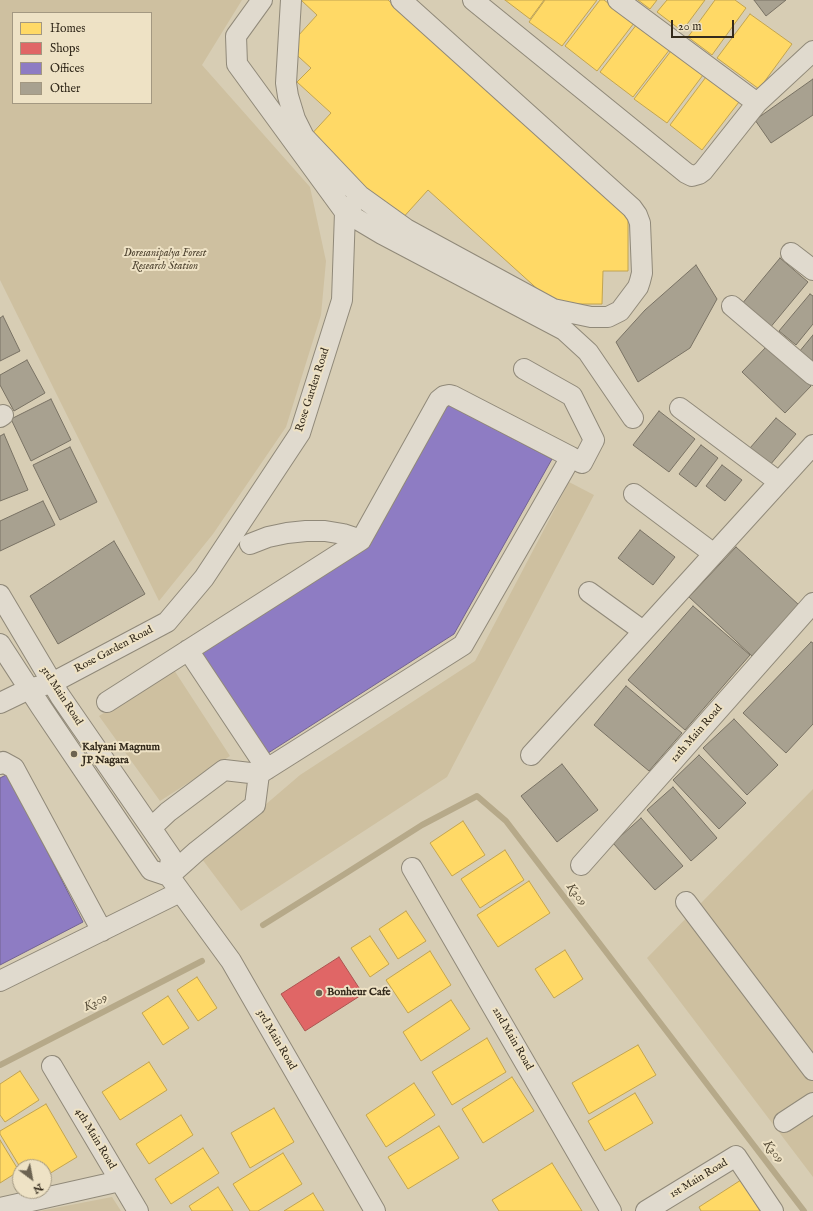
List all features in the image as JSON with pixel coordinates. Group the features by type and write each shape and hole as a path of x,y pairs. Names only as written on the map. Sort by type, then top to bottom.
{"street":[{"path":"262,0 236,36 237,64 345,212 382,234 564,330 588,352 633,418"},
{"path":"291,0 286,83 295,119 304,138 360,196 406,229 552,309 591,317 608,317 620,311 638,287 642,273 640,223 632,208 401,0"},
{"path":"473,0 686,173 692,176 703,171 757,103 813,51"},
{"path":"618,0 757,103"},
{"path":"345,212 360,196"},
{"name":"Rose Garden Road","path":"0,704 29,689 52,683 166,622 204,578 300,433 342,300 345,212"},
{"path":"791,253 813,270"},
{"path":"732,306 813,375"},
{"path":"107,702 361,540 439,400 444,396 453,396 582,463 594,440 572,396 524,369"},
{"path":"680,408 779,482"},
{"path":"531,754 813,446"},
{"path":"151,828 168,812 224,770 263,772 463,645 571,457"},
{"path":"634,494 714,554"},
{"path":"250,544 268,537 306,531 331,532 361,540"},
{"path":"589,592 644,631"},
{"name":"3rd Main Road","path":"0,595 52,683 171,857 169,876"},
{"name":"12th Main Road","path":"581,865 813,603"},
{"name":"3rd Main Road","path":"0,644 151,870 169,876 231,961 375,1211"},
{"path":"169,876 197,851 255,805 263,772 188,650"},
{"path":"0,764 4,762 14,768 102,931"},
{"name":"2nd Main Road","path":"412,868 611,1211"},
{"path":"0,982 180,892"},
{"path":"686,902 813,1070"},
{"name":"4th Main Road","path":"52,1066 138,1211"},
{"path":"784,1122 813,1103"},
{"name":"1st Main Road","path":"646,1211 736,1156 773,1211"},
{"path":"0,1208 120,1181"}],"green space":[{"name":"Doresanipalya Forest Research Station","path":"0,0 242,0 202,65 310,187 326,261 321,315 286,427 213,534 159,601 0,280"},
{"path":"569,482 594,495 447,777 241,911 202,859 300,775 475,661"},
{"path":"174,670 230,756 160,801 99,716"},
{"path":"813,789 813,1177 647,958"},
{"path":"112,1197 121,1211 39,1211"}],"building: Homes":[{"path":"301,0 388,0 628,216 628,271 603,271 602,304 554,304 428,190 400,221 308,138 331,113 297,82 311,68 288,47 317,15"},
{"path":"505,0 544,0 530,19"},
{"path":"545,0 597,0 562,46 529,22"},
{"path":"600,0 604,0 634,23 597,71 565,46"},
{"path":"638,0 657,0 650,9"},
{"path":"667,0 705,0 682,31 657,12"},
{"path":"715,0 735,0 746,8 712,55 688,37"},
{"path":"750,14 792,44 759,89 717,58"},
{"path":"637,24 670,49 633,97 600,72"},
{"path":"671,51 703,75 667,123 634,99"},
{"path":"706,77 739,102 702,150 670,125"},
{"path":"463,821 485,855 452,876 430,843"},
{"path":"505,850 524,880 480,908 461,879"},
{"path":"529,881 550,913 498,947 477,915"},
{"path":"406,911 426,941 398,959 379,929"},
{"path":"370,936 389,964 370,977 351,948"},
{"path":"565,950 583,979 554,998 535,969"},
{"path":"430,951 451,985 408,1013 386,980"},
{"path":"197,977 217,1008 198,1021 177,990"},
{"path":"168,996 189,1028 163,1045 142,1013"},
{"path":"451,1000 470,1029 421,1061 403,1032"},
{"path":"487,1038 506,1072 452,1105 432,1072"},
{"path":"638,1045 656,1075 589,1114 572,1083"},
{"path":"149,1062 167,1090 120,1120 102,1092"},
{"path":"20,1071 39,1100 5,1122 0,1115 0,1084"},
{"path":"512,1077 534,1111 483,1143 462,1109"},
{"path":"414,1083 435,1115 386,1147 366,1115"},
{"path":"635,1093 653,1123 605,1151 588,1121"},
{"path":"46,1104 77,1157 52,1172 52,1159 15,1159 0,1134 0,1131"},
{"path":"274,1108 294,1142 250,1168 231,1133"},
{"path":"181,1115 193,1135 149,1164 136,1144"},
{"path":"439,1126 459,1158 408,1189 388,1157"},
{"path":"0,1140 12,1160 12,1175 0,1183"},
{"path":"203,1148 219,1173 171,1204 155,1179"},
{"path":"283,1153 302,1184 258,1211 250,1211 233,1184"},
{"path":"552,1163 582,1211 499,1211 492,1200"},
{"path":"741,1180 760,1211 701,1211 699,1207"},
{"path":"218,1187 233,1211 192,1211 189,1206"},
{"path":"313,1193 324,1211 284,1211"}],"building: Shops":[{"path":"339,957 363,994 305,1031 281,994"}],"building: Offices":[{"path":"443,402 552,459 454,634 265,755 200,653 368,546"},
{"path":"8,774 83,922 0,965 0,778"}],"building: Other":[{"path":"754,0 786,0 766,16"},
{"path":"813,79 813,115 771,143 755,120"},
{"path":"780,258 808,282 769,329 741,305"},
{"path":"696,265 717,299 690,348 638,382 616,342 645,310"},
{"path":"810,294 813,296 813,324 796,345 779,331"},
{"path":"3,316 20,351 0,361 0,318"},
{"path":"813,335 813,364 799,352"},
{"path":"768,345 811,386 785,413 742,372"},
{"path":"27,360 45,393 14,411 0,385 0,375"},
{"path":"51,399 71,440 31,461 11,419"},
{"path":"659,411 695,439 669,472 633,445"},
{"path":"776,418 796,434 770,465 750,448"},
{"path":"4,434 28,490 0,501 0,436"},
{"path":"701,445 718,458 696,487 679,474"},
{"path":"70,447 97,502 60,520 33,465"},
{"path":"722,465 742,480 725,501 706,486"},
{"path":"43,501 55,525 0,551 0,521"},
{"path":"640,530 675,557 653,585 618,558"},
{"path":"114,541 145,594 58,644 30,596"},
{"path":"736,547 799,605 752,656 689,597"},
{"path":"693,606 750,655 685,730 628,680"},
{"path":"811,642 813,643 813,724 786,753 743,713"},
{"path":"626,686 682,733 649,771 594,725"},
{"path":"734,719 778,765 747,795 703,748"},
{"path":"699,755 746,803 719,829 673,780"},
{"path":"562,764 598,810 557,842 521,796"},
{"path":"673,787 717,838 691,861 647,810"},
{"path":"641,818 683,866 655,890 613,843"}],"waterway":[{"name":"K209","path":"263,925 422,825 477,796 506,821 804,1211"},
{"name":"K209","path":"0,1065 202,961"}],"place":[{"name":"Kalyani Magnum JP Nagara","path":"74,754"},
{"name":"Bonheur Cafe","path":"319,993"}]}
